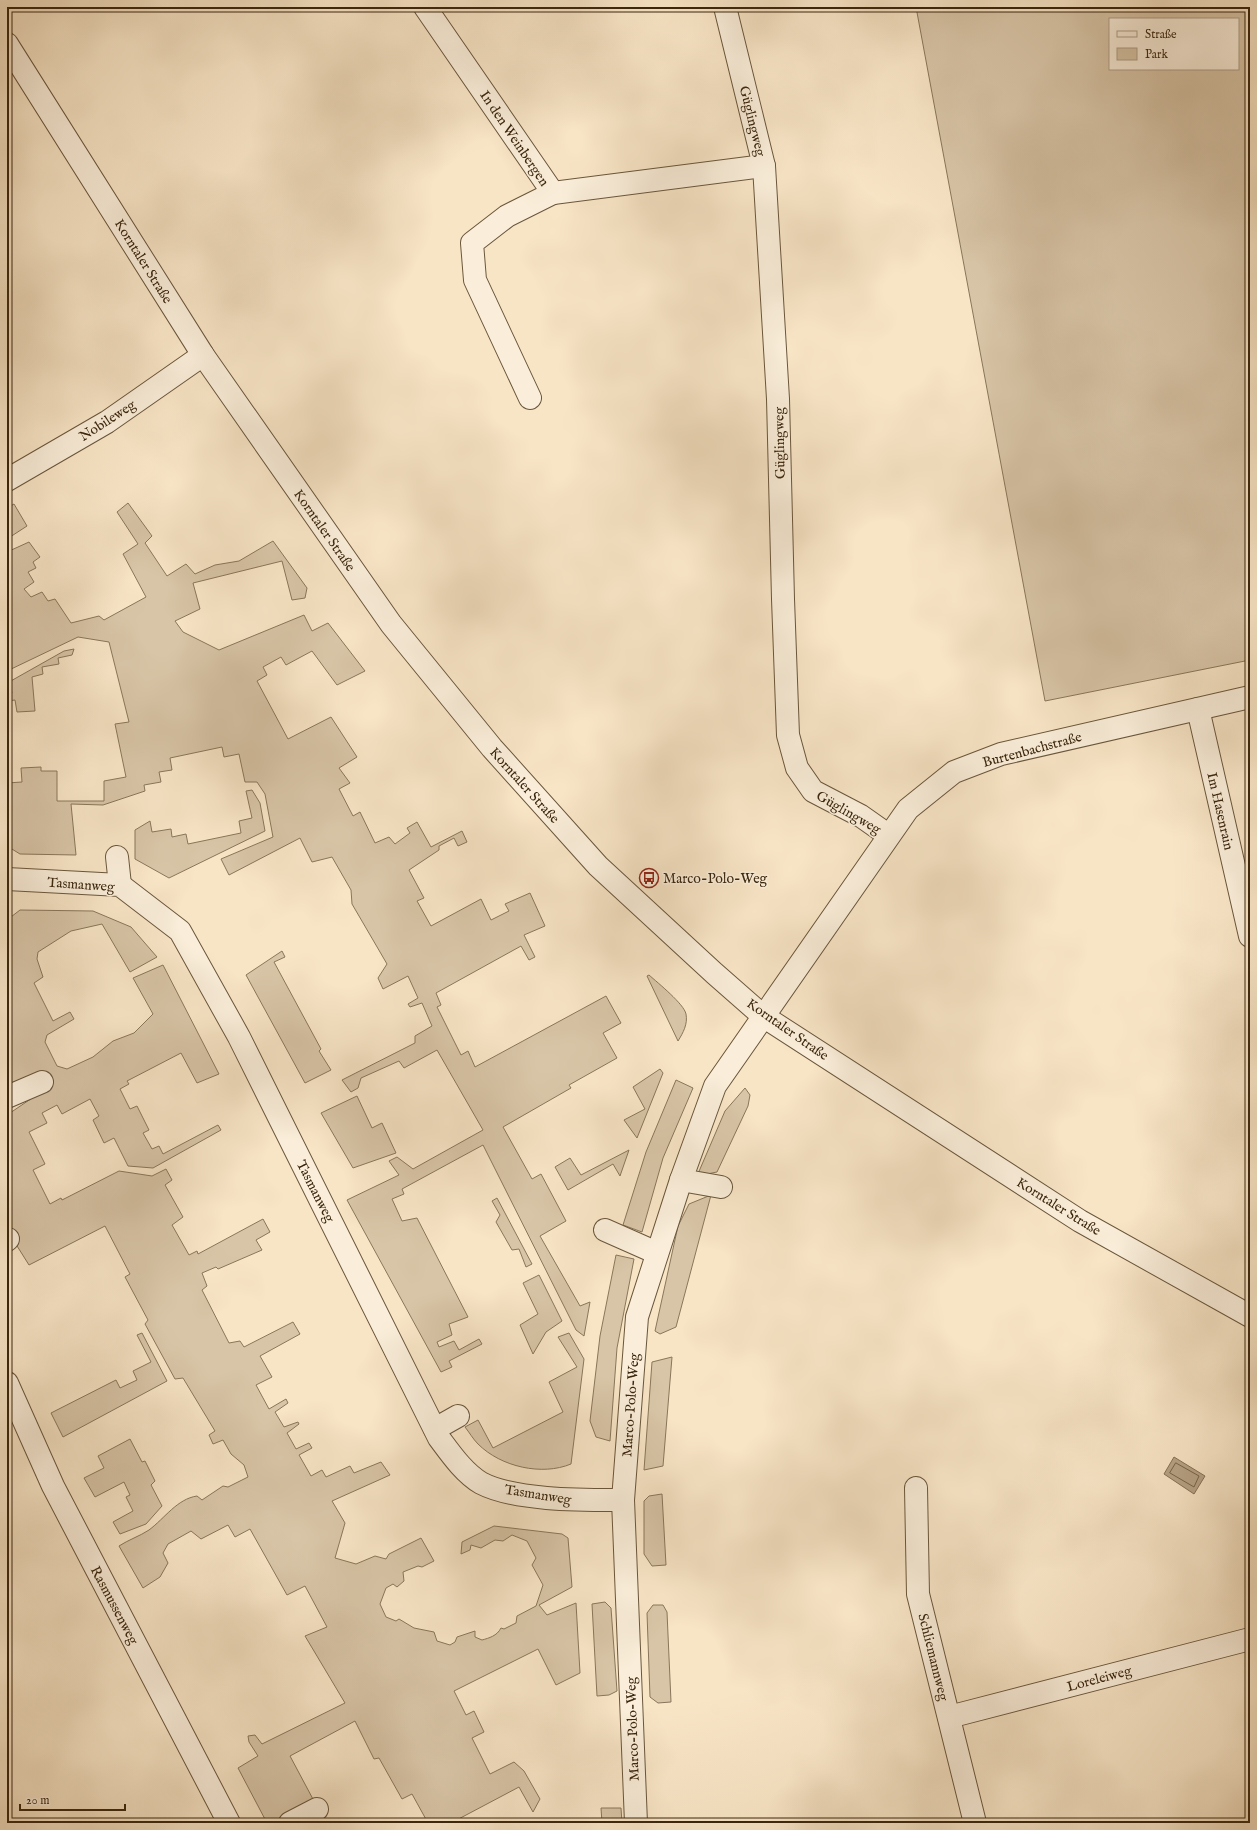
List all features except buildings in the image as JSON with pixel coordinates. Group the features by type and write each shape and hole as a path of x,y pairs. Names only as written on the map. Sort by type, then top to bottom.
{"street":[{"name":"In den Weinbergen","path":"426,7 553,193 764,166"},
{"name":"Güglingweg","path":"725,7 764,166 778,399 788,735 797,768 813,791 861,816 888,835"},
{"name":"Korntaler Straße","path":"7,44 203,355 391,624 492,748 598,866 763,1016 1080,1221 1250,1316"},
{"path":"530,398 475,280 472,243 507,216 553,193"},
{"name":"Nobileweg","path":"7,480 107,422 203,355"},
{"name":"Burtenbachstraße","path":"763,1016 888,835 908,809 954,772 1000,754 1250,697"},
{"name":"Im Hasenrain","path":"1198,709 1250,936"},
{"path":"117,857 120,885"},
{"name":"Tasmanweg","path":"7,879 120,885 180,931 239,1037 435,1429 455,1460 481,1482 508,1492 578,1501 623,1500"},
{"name":"Marco-Polo-Weg","path":"636,1823 623,1500 637,1317 681,1180 715,1086 763,1016"},
{"path":"7,1097 42,1082"},
{"path":"681,1180 721,1187"},
{"path":"605,1230 658,1253"},
{"name":"Rasmussenweg","path":"7,1383 53,1486 229,1823"},
{"path":"435,1429 458,1416"},
{"name":"Schliemannweg","path":"916,1488 918,1594 975,1823"},
{"name":"Loreleiweg","path":"949,1717 1250,1639"},
{"path":"290,1823 317,1809"}],"green space":[{"path":"916,7 1250,7 1250,660 1045,701"},
{"path":"128,503 152,536 145,543 167,576 186,564 195,574 215,565 239,561 273,541 307,588 305,598 292,600 282,561 193,583 200,609 175,621 183,632 219,650 304,615 312,631 328,623 365,671 337,685 312,651 286,665 281,657 263,667 267,675 257,681 288,739 331,717 357,757 339,768 350,783 339,789 353,816 360,812 375,843 389,837 395,844 410,833 407,828 417,822 431,847 462,831 467,842 458,846 454,838 439,846 439,850 409,870 424,898 417,901 431,926 481,899 491,920 509,911 505,904 530,893 545,926 524,935 535,957 529,960 521,946 436,993 441,1005 437,1007 461,1055 468,1051 475,1067 606,996 621,1023 603,1033 617,1058 569,1085 571,1088 503,1127 532,1179 541,1174 566,1221 540,1236 580,1306 590,1302 584,1336 576,1330 483,1145 402,1189 404,1194 392,1199 402,1221 417,1218 468,1317 449,1324 452,1335 437,1342 439,1347 454,1341 459,1350 479,1339 482,1344 449,1361 452,1367 441,1372 347,1200 399,1175 389,1161 397,1157 413,1169 483,1130 437,1050 404,1068 399,1061 361,1078 358,1088 351,1092 342,1080 415,1043 415,1036 432,1026 422,1003 410,1007 408,1004 418,998 408,976 383,989 378,978 387,964 352,904 351,890 332,857 312,862 300,838 229,875 221,859 273,837 265,794 257,782 245,782 239,754 224,757 222,747 170,758 172,770 159,772 161,782 144,785 145,791 103,805 71,804 76,855 20,854 7,846 7,783 22,782 21,768 41,767 41,771 57,771 57,801 104,801 104,781 126,777 115,724 129,722 109,642 78,637 7,671 7,552 29,542 40,557 33,562 36,568 28,572 34,582 24,589 31,597 42,592 48,601 55,599 71,623 99,616 104,620 146,597 123,554 138,544 117,512"},
{"path":"14,504 27,526 7,539 7,508"},
{"path":"74,649 72,655 58,658 59,664 42,667 43,674 32,677 35,711 17,712 15,700 7,701 7,695 12,693 9,682 64,651"},
{"path":"252,790 260,803 265,831 169,878 135,859 135,830 150,821 152,832 171,829 172,837 186,834 188,844 241,833 239,821 252,818 246,791"},
{"path":"20,910 93,911 131,927 157,957 130,972 102,924 71,931 38,952 37,959 43,977 34,983 53,1021 70,1012 74,1019 47,1035 45,1042 57,1066 67,1069 93,1057 113,1041 134,1033 153,1014 133,978 163,965 219,1074 197,1083 181,1053 127,1081 129,1084 120,1089 130,1109 137,1106 149,1130 143,1133 152,1149 159,1146 163,1154 218,1125 221,1130 153,1168 128,1166 114,1138 104,1143 93,1120 99,1116 90,1099 62,1114 57,1105 42,1113 47,1123 29,1132 45,1164 33,1170 50,1204 61,1198 62,1200 119,1171 152,1176 166,1169 172,1180 165,1185 183,1217 172,1225 189,1255 197,1251 198,1254 263,1219 270,1232 256,1240 262,1250 218,1269 216,1267 202,1273 207,1286 202,1290 229,1343 240,1341 244,1347 293,1322 300,1334 260,1356 272,1377 256,1385 269,1409 286,1399 288,1403 275,1412 284,1427 298,1422 299,1424 287,1433 296,1449 309,1443 312,1448 299,1455 311,1476 322,1470 326,1477 350,1466 354,1473 381,1462 390,1475 332,1501 345,1523 335,1558 356,1564 375,1556 386,1559 389,1554 421,1538 434,1561 422,1567 418,1566 403,1572 404,1581 397,1587 393,1584 386,1588 380,1604 386,1617 396,1621 399,1619 414,1628 434,1632 437,1641 450,1645 455,1642 457,1637 475,1631 475,1637 482,1640 495,1635 501,1628 504,1629 516,1623 517,1616 536,1606 543,1585 532,1565 536,1558 527,1541 512,1535 503,1541 495,1540 481,1548 471,1545 470,1550 461,1554 462,1542 494,1526 562,1534 568,1538 572,1587 539,1605 547,1615 576,1603 580,1673 556,1685 538,1649 454,1691 466,1715 474,1711 484,1732 472,1738 490,1774 514,1762 524,1771 540,1799 533,1812 519,1787 451,1823 428,1823 412,1794 402,1799 379,1758 374,1759 355,1721 290,1756 314,1801 290,1813 283,1814 279,1819 267,1823 238,1768 258,1756 249,1742 248,1736 255,1735 262,1744 345,1703 305,1636 327,1627 305,1586 287,1595 250,1529 235,1537 228,1525 201,1539 191,1531 168,1544 163,1553 168,1563 160,1577 143,1588 119,1546 149,1530 183,1501 197,1496 202,1500 223,1486 228,1487 248,1477 244,1465 231,1454 223,1440 213,1444 209,1435 215,1431 183,1378 175,1379 145,1324 148,1320 125,1277 130,1274 105,1226 29,1265 7,1230 7,1115 47,1088 38,1072 7,1085 7,920"},
{"path":"282,951 285,957 274,962 321,1049 319,1051 331,1070 305,1083 246,975"},
{"path":"649,975 681,1005 686,1014 686,1025 678,1041 647,976"},
{"path":"660,1069 663,1073 637,1138 624,1120 645,1109 633,1087"},
{"path":"676,1080 693,1088 663,1158 642,1232 623,1225 646,1152"},
{"path":"745,1088 750,1095 748,1106 717,1172 697,1176 725,1111"},
{"path":"357,1096 372,1128 382,1123 396,1153 353,1168 321,1113"},
{"path":"629,1150 620,1176 613,1164 568,1190 555,1167 570,1158 581,1175"},
{"path":"711,1195 676,1327 660,1334 655,1331 678,1226 689,1204"},
{"path":"497,1198 532,1264 526,1267 519,1249 512,1250 496,1222 500,1215 492,1201"},
{"path":"616,1255 634,1259 617,1348 610,1441 596,1437 590,1421 600,1336"},
{"path":"539,1275 562,1321 546,1332 533,1354 520,1325 538,1314 523,1283"},
{"path":"142,1333 167,1381 63,1437 51,1413 116,1380 120,1388 137,1380 133,1371 151,1362 137,1335"},
{"path":"569,1333 584,1359 571,1464 560,1468 535,1469 510,1464 498,1459 476,1442 465,1427 478,1420 493,1448 563,1412 549,1382 577,1367 558,1337"},
{"path":"672,1357 663,1466 644,1470 652,1362"},
{"path":"130,1439 142,1462 145,1461 155,1481 151,1485 162,1506 146,1524 120,1534 113,1522 133,1511 126,1497 130,1495 124,1482 95,1497 84,1478 104,1468 98,1456"},
{"path":"662,1494 666,1565 652,1566 644,1554 644,1501 649,1496"},
{"path":"605,1602 611,1608 617,1691 609,1695 597,1696 592,1604"},
{"path":"653,1605 663,1605 667,1612 671,1702 658,1703 650,1697 647,1613"},
{"path":"601,1808 621,1808 622,1823 602,1823"}],"water":[{"path":"1174,1457 1205,1476 1194,1494 1164,1474"}],"place":[{"name":"Marco-Polo-Weg","path":"649,878"}]}
